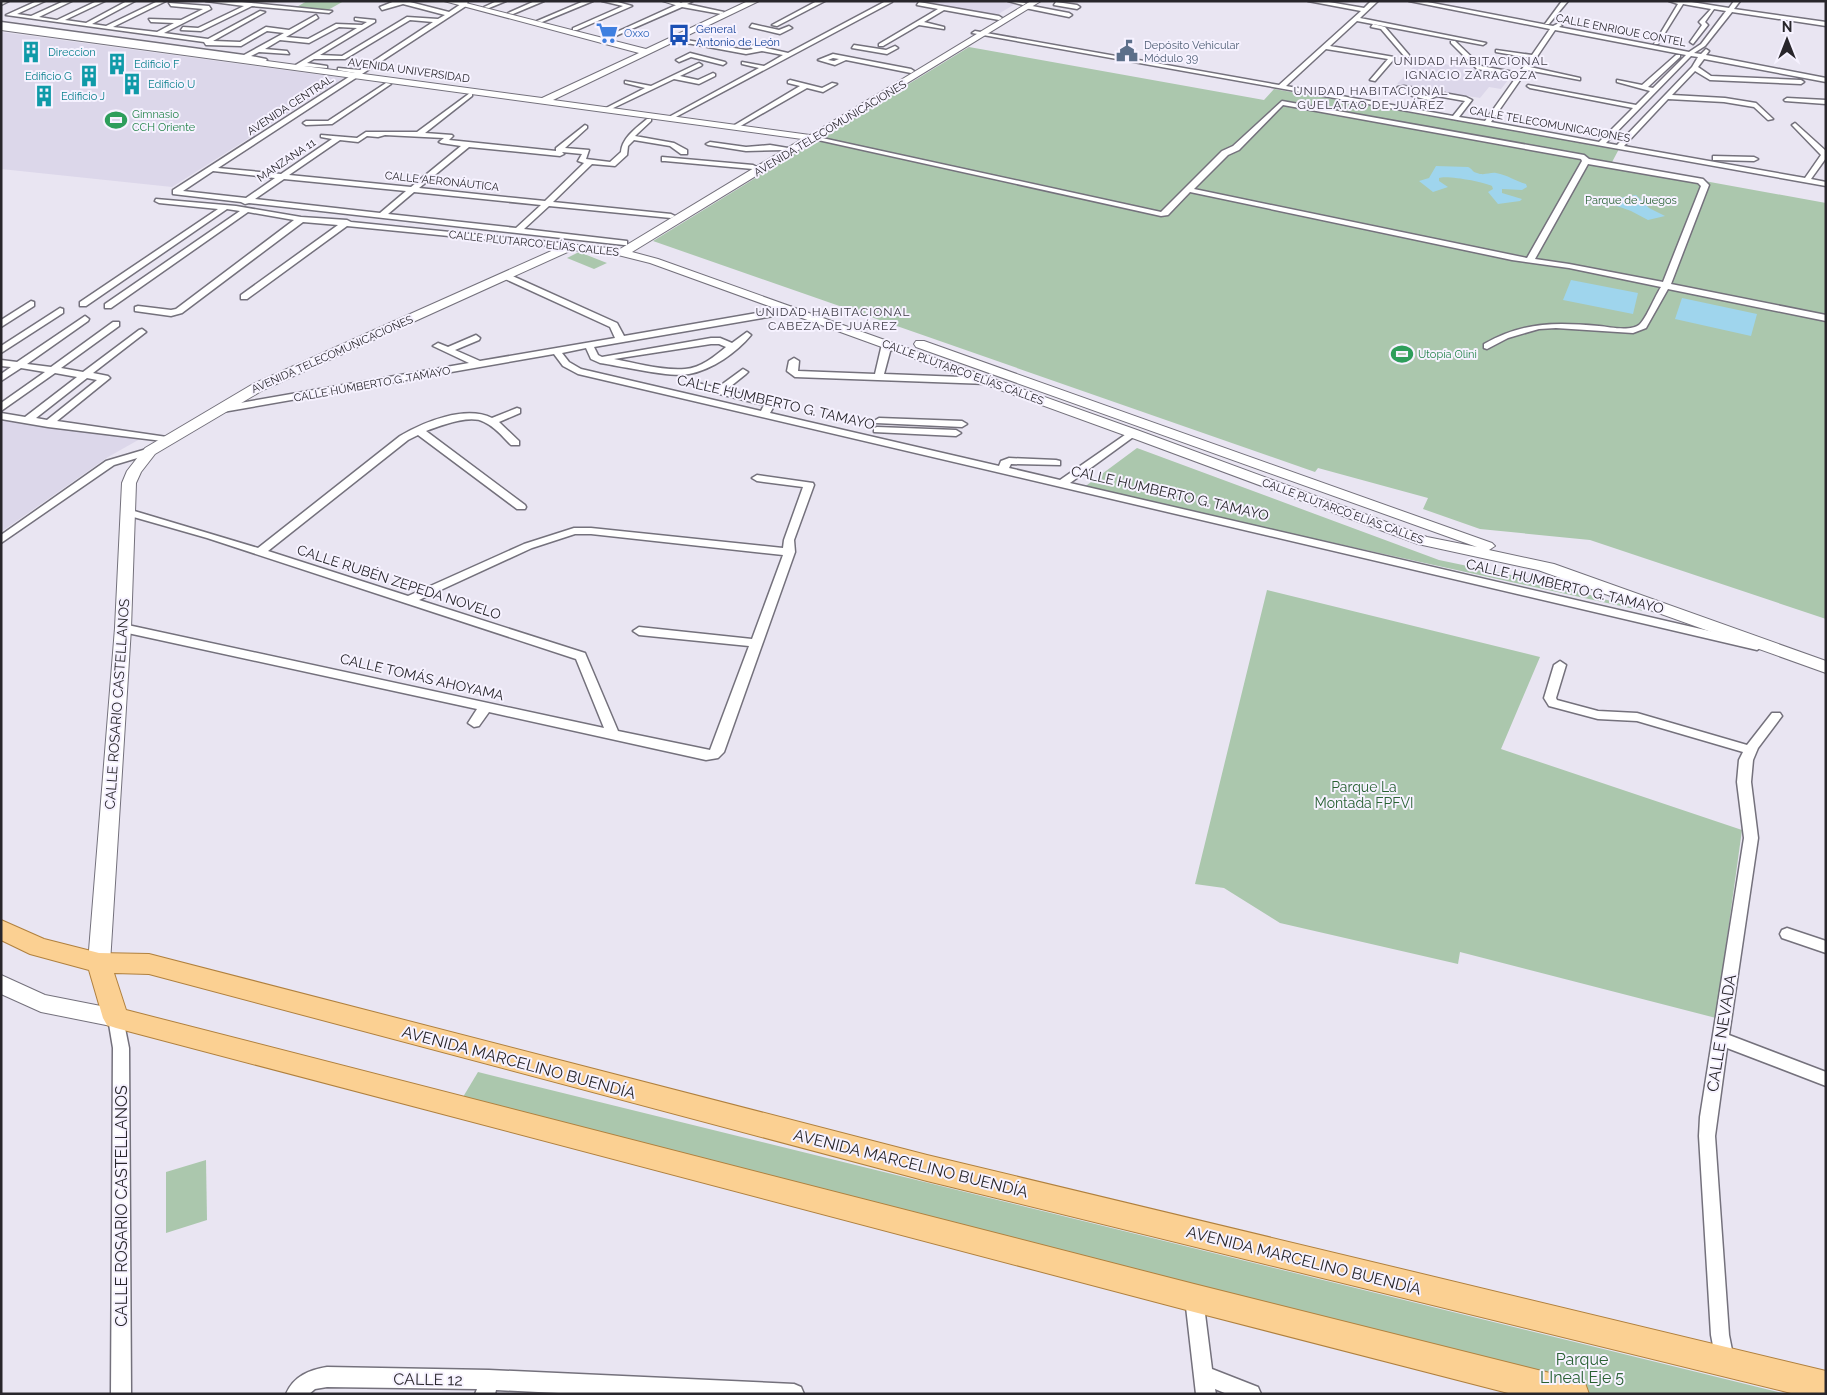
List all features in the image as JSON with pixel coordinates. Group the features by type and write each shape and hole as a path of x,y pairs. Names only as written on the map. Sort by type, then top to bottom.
{"main road":[{"name":"AVENIDA MARCELINO BUENDÍA","path":"1,929 38,947 99,963 149,964 928,1168 1826,1386"},
{"path":"99,963 116,1018 1194,1298 1574,1394"}],"street":[{"path":"1,3 6,1"},
{"path":"2,26 8,15 42,1"},
{"path":"31,18 69,1"},
{"path":"39,30 102,1"},
{"path":"88,24 132,1"},
{"path":"87,37 163,1"},
{"path":"180,7 191,1"},
{"path":"209,1 329,11"},
{"path":"292,8 304,1"},
{"path":"448,1 488,7 605,39 686,3"},
{"path":"488,7 503,1"},
{"path":"511,13 541,1"},
{"path":"540,21 590,1"},
{"path":"574,29 629,6 605,1"},
{"path":"666,1 686,3 721,12"},
{"path":"536,102 744,1"},
{"path":"464,3 647,49 676,39 755,1"},
{"path":"775,25 789,29 780,32 752,26 760,22 775,25 822,1"},
{"path":"1011,1 1069,15"},
{"name":"AVENIDA TELECOMUNICACIONES","path":"622,248 784,148 805,139 911,71 974,37 999,18 1026,4 1037,1"},
{"path":"1311,1 1365,10"},
{"path":"1281,87 1375,1"},
{"name":"CALLE ENRIQUE CONTEL","path":"1412,1 1656,43 1693,52 1826,75"},
{"name":"CALLE ENRIQUE CONTEL","path":"1433,1 1547,22 1556,26 1683,52 1693,52"},
{"path":"1547,22 1565,1"},
{"path":"1672,1 1826,24"},
{"path":"1602,144 1693,52 1703,45 1737,1"},
{"path":"382,8 401,2 449,14"},
{"path":"670,118 889,2"},
{"name":"AVENIDA CENTRAL","path":"176,192 464,3"},
{"path":"1050,3 1077,7"},
{"path":"1656,43 1681,3"},
{"path":"141,43 209,8 180,7 172,4"},
{"path":"169,29 199,30 250,4"},
{"path":"919,4 999,18"},
{"name":"AVENIDA TELECOMUNICACIONES","path":"622,248 1026,4"},
{"path":"881,45 944,8"},
{"path":"244,59 316,17 290,15 301,9"},
{"path":"238,10 262,12 259,14"},
{"path":"1705,25 1702,22 1712,10"},
{"path":"46,12 75,14"},
{"path":"87,37 141,43 193,53 208,42 259,14 269,15"},
{"path":"8,15 88,24 157,35 175,35 208,42 241,44 266,29 291,32"},
{"path":"106,15 127,18"},
{"path":"161,15 151,20 182,22"},
{"path":"314,56 343,58 409,18 438,21"},
{"path":"299,66 373,21 357,19"},
{"path":"1353,21 1483,43"},
{"path":"1353,21 1383,28 1407,56"},
{"path":"213,24 235,27"},
{"path":"918,24 942,28"},
{"path":"128,31 142,25"},
{"path":"280,38 310,41 338,25 364,27"},
{"path":"1705,25 1717,27"},
{"path":"1693,42 1705,25"},
{"name":"AVENIDA UNIVERSIDAD","path":"2,26 299,66 649,120 805,139"},
{"name":"AVENIDA UNIVERSIDAD","path":"2,26 356,75 388,84 470,95 608,109 805,139"},
{"path":"1487,124 1556,26"},
{"path":"175,35 188,30"},
{"path":"320,34 348,37"},
{"path":"217,37 249,39"},
{"name":"CALLE TELECOMUNICACIONES","path":"974,37 1281,87 1826,184"},
{"path":"375,38 392,39"},
{"path":"676,39 736,50 752,52 762,49 790,54"},
{"path":"400,40 408,41"},
{"path":"863,42 895,48 890,52 884,52 854,47 863,42"},
{"path":"1453,42 1479,68 1521,75"},
{"path":"336,43 345,44"},
{"path":"354,44 363,45"},
{"path":"1618,146 1694,68 1704,54 1703,45"},
{"path":"696,56 715,46"},
{"path":"1326,47 1392,58 1373,80"},
{"path":"259,50 288,52"},
{"path":"1498,51 1534,57"},
{"path":"867,63 884,52"},
{"path":"1643,88 1683,52"},
{"name":"CALLE ENRIQUE CONTEL","path":"1704,54 1826,81"},
{"path":"688,55 696,56 723,63 715,67 679,60 688,55"},
{"path":"846,58 911,71"},
{"path":"244,59 264,60"},
{"path":"744,63 765,68"},
{"path":"608,109 699,65"},
{"path":"299,66 325,67"},
{"path":"1526,68 1578,79"},
{"path":"1694,68 1710,78 1826,81"},
{"path":"340,70 356,75"},
{"path":"673,77 699,82 713,75 689,70"},
{"path":"1661,72 1674,72"},
{"path":"735,127 806,86 823,90 834,84 800,78 790,82 806,86"},
{"path":"1618,80 1643,88 1674,88"},
{"path":"627,82 652,88"},
{"path":"306,122 330,122 388,84"},
{"path":"1530,86 1638,107"},
{"path":"355,94 370,95"},
{"path":"1435,94 1470,100 1455,118"},
{"path":"419,134 470,95"},
{"path":"1667,97 1725,100 1736,103 1756,104 1770,119"},
{"path":"1787,100 1826,102"},
{"path":"805,139 1165,214 1225,153 1236,148 1282,103 1581,156 1586,160 1700,182 1706,186 1665,288 1644,326 1638,330 1630,331 1538,326 1515,330 1487,346"},
{"path":"1629,116 1644,119"},
{"path":"584,126 559,150 586,152 581,160 612,164 624,154 625,145 632,138 632,135 649,120"},
{"path":"1795,125 1825,154 1807,180"},
{"path":"360,126 390,129 385,133"},
{"path":"323,136 358,140 366,134 378,135 385,133 450,136 442,142 477,152"},
{"name":"MANZANA 11","path":"236,208 338,138"},
{"path":"632,138 672,144 684,152"},
{"path":"710,144 746,149 784,148"},
{"path":"444,148 560,154"},
{"path":"383,214 464,148"},
{"path":"1682,158 1754,159"},
{"path":"666,159 753,167"},
{"path":"1530,260 1586,160"},
{"path":"518,230 590,162"},
{"name":"CALLE AERONÁUTICA","path":"210,169 672,216"},
{"path":"1189,190 1512,258 1543,262 1561,268 1826,318"},
{"name":"CALLE PLUTARCO ELÍAS CALLES","path":"176,192 518,230 665,254 1826,667"},
{"name":"CALLE PLUTARCO ELÍAS CALLES","path":"159,201 236,208 245,211 346,223 571,246 622,248 654,262 1132,433 1423,542 1548,567"},
{"path":"83,304 225,207"},
{"path":"108,306 245,211"},
{"path":"244,297 363,212"},
{"path":"138,308 171,313 179,311 302,218"},
{"name":"AVENIDA TELECOMUNICACIONES","path":"1,540 110,463 133,455 150,452 167,440 258,387 571,246"},
{"path":"506,276 614,325 621,341"},
{"path":"1,324 31,304"},
{"name":"CALLE HUMBERTO G. TAMAYO","path":"217,410 590,347 792,310"},
{"path":"1,350 60,311"},
{"path":"1,378 85,319"},
{"path":"1,408 116,324"},
{"path":"26,420 142,332"},
{"path":"596,359 684,372 713,362 747,336"},
{"path":"448,350 476,338"},
{"path":"596,359 711,341 720,341 732,346"},
{"path":"459,355 486,342"},
{"path":"880,377 887,344"},
{"path":"438,346 482,365"},
{"path":"590,347 596,359"},
{"name":"CALLE HUMBERTO G. TAMAYO","path":"557,352 566,364 578,371 764,414 878,426 1003,470 1784,652"},
{"path":"954,369 967,360"},
{"path":"794,361 792,371 795,374 988,381"},
{"path":"1,363 105,378 48,424"},
{"path":"719,391 743,372"},
{"path":"698,386 768,403 769,406 764,414"},
{"path":"491,422 517,411"},
{"path":"1,416 167,440"},
{"path":"259,552 404,438 418,430 474,416 483,417 515,443"},
{"path":"878,426 962,424"},
{"path":"878,426 956,432"},
{"path":"418,430 521,507"},
{"path":"1063,483 1132,433"},
{"name":"CALLE ROSARIO CASTELLANOS","path":"99,963 123,628 129,483 134,471 150,452"},
{"path":"1003,470 1005,463 1009,461 1056,463"},
{"path":"639,631 756,643 789,552 789,540 809,485 757,478"},
{"name":"CALLE RUBÉN ZEPEDA NOVELO","path":"127,512 259,552 581,656 613,735"},
{"path":"408,601 528,546 574,532 591,531 789,552"},
{"name":"CALLE TOMÁS AHOYAMA","path":"123,628 706,755 713,755 717,752 756,643"},
{"path":"1560,665 1550,698 1553,703 1598,715 1637,717 1750,750"},
{"path":"474,723 486,707"},
{"name":"CALLE NEVADA","path":"1724,1360 1720,1335 1707,1136 1708,1117 1751,838 1750,812 1744,769 1750,750 1776,716"},
{"path":"1787,934 1826,947"},
{"path":"1,984 41,1002 116,1018"},
{"name":"CALLE ROSARIO CASTELLANOS","path":"116,1018 121,1048 121,1394"},
{"path":"1721,1038 1826,1079"},
{"path":"1194,1298 1205,1384 1251,1394"},
{"name":"CALLE 12","path":"299,1389 313,1379 327,1377 487,1387 794,1394"}],"shaded area":[{"path":"998,1 1015,4 995,16 907,2"},
{"path":"1,32 344,78 172,187 1,169"},
{"path":"1420,60 1512,75 1501,89 1489,87 1480,98 1397,84"},
{"path":"1,418 140,439 108,457 1,532"}],"green space":[{"path":"307,1 344,1 328,10 295,8"},
{"name":"Utopía Olini","path":"969,47 1264,100 1274,89 1619,149 1611,164 1826,203 1826,619 1590,540 1480,529 1423,509 1428,498 1318,468 1315,472 653,241"},
{"path":"579,252 607,263 594,269 567,258"},
{"path":"1137,448 1439,560 1553,584 1648,612 1083,488"},
{"name":"Parque La Montada FPFVI","path":"1267,590 1540,657 1501,749 1742,830 1716,1018 1460,952 1458,964 1280,923 1224,888 1195,884"},
{"name":"Parque LIneal Eje 5","path":"478,1072 1786,1394 1587,1394 460,1102"},
{"path":"206,1160 207,1220 166,1233 166,1172"}],"water":[{"path":"1436,166 1468,167 1480,174 1500,174 1526,184 1527,187 1522,190 1502,189 1502,193 1522,199 1520,201 1498,204 1488,192 1493,189 1492,186 1466,179 1439,178 1439,181 1448,187 1433,192 1419,181 1429,178"},
{"path":"1636,195 1649,208 1665,216 1648,220 1631,211 1603,201"},
{"path":"1571,280 1638,293 1633,314 1563,300"},
{"path":"1682,298 1757,314 1751,336 1675,319"}],"place":[{"name":"Oxxo","path":"607,33"},
{"name":"General Antonio de León","path":"679,35"},
{"name":"Depósito Vehicular Módulo 39","path":"1127,51"},
{"name":"Direccion","path":"31,52"},
{"name":"Edificio F","path":"117,64"},
{"name":"Edificio G","path":"89,76"},
{"name":"Edificio U","path":"132,84"},
{"name":"Edificio J","path":"44,96"},
{"name":"Gimnasio CCH Oriente","path":"116,120"},
{"name":"Utopía Olini","path":"1402,354"}],"district":[{"name":"UNIDAD HABITACIONAL IGNACIO ZARAGOZA","path":"1471,68"},
{"name":"UNIDAD HABITACIONAL GUELATAO DE JUÁREZ","path":"1371,98"},
{"name":"UNIDAD HABITACIONAL CABEZA DE JUÁREZ","path":"833,319"}],"park label":[{"name":"Parque de Juegos","path":"1631,200"}]}
